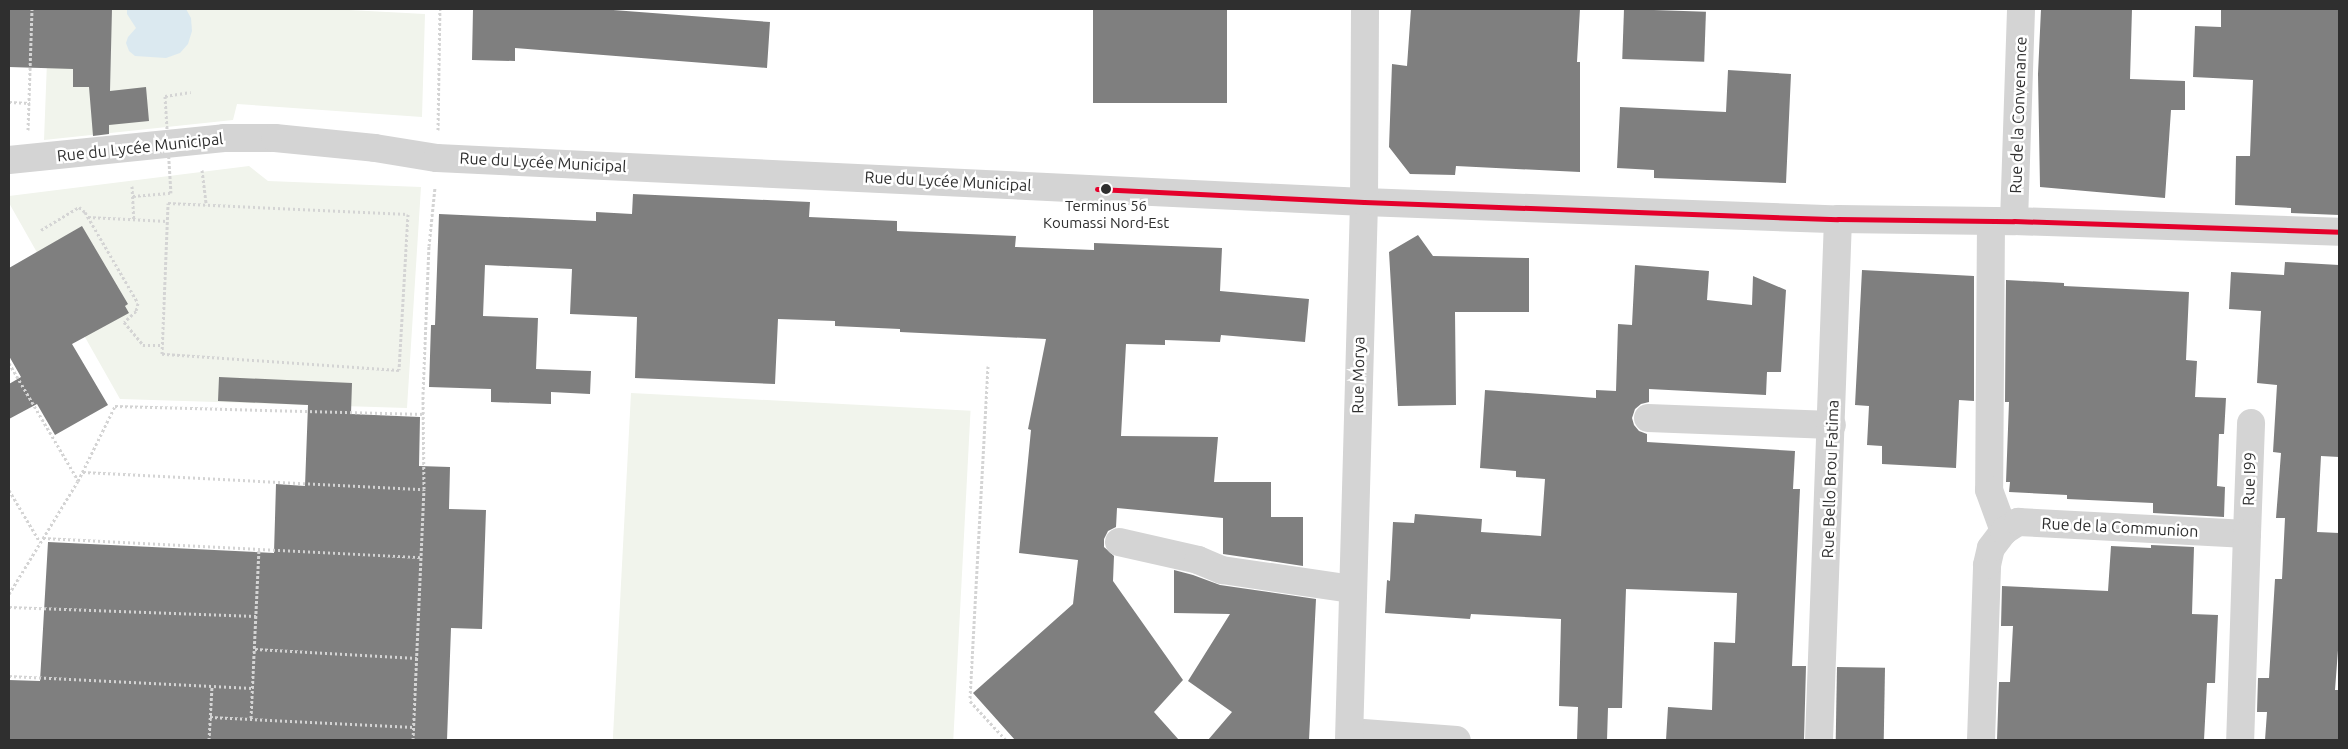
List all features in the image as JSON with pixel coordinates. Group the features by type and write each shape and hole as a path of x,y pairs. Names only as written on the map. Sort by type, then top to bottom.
{"street":[{"name":"Rue Morya","path":"1350,736 1364,202 1365,9"},
{"name":"Rue de la Convenance","path":"2004,531 1989,490 2003,221 2021,9"},
{"name":"Rue du Lycée Municipal","path":"18,159 200,142 224,138 275,138 375,148 437,158 1364,202 1838,219 2003,221 2339,232"},
{"name":"Rue Bello Brou Fatima","path":"1819,740 1832,425 1838,219"},
{"path":"1648,418 1832,425"},
{"name":"Rue I99","path":"2247,534 2251,423"},
{"name":"Rue de la Communion","path":"2004,531 2018,522 2247,534"},
{"path":"1981,740 1986,565 1991,548 2004,531"},
{"path":"2240,740 2247,534"},
{"path":"1119,542 1198,560 1222,570 1353,589"},
{"path":"1350,736 1457,740"}],"path":[{"path":"18,159 30,103 32,9"},
{"path":"413,740 422,557 429,246 437,158 440,9"},
{"path":"133,196 171,193 165,96 191,92"},
{"path":"9,102 30,103"},
{"path":"200,142 206,205"},
{"path":"132,186 134,219"},
{"path":"168,204 206,205 408,214 399,370 162,354 168,204"},
{"path":"41,230 79,207 88,217 138,302 136,311 124,322 143,344 162,344"},
{"path":"88,217 167,221"},
{"path":"9,363 78,481"},
{"path":"988,366 970,701 1006,740"},
{"path":"9,594 78,481 115,406 424,414"},
{"path":"82,472 424,489"},
{"path":"9,490 40,542"},
{"path":"43,538 422,557"},
{"path":"251,718 259,549"},
{"path":"9,607 256,616"},
{"path":"254,650 417,658"},
{"path":"9,676 253,688"},
{"path":"209,740 212,686"},
{"path":"210,717 414,727"}],"shaded area":[{"path":"49,9 330,9 425,14 422,117 237,104 233,120 44,140"},
{"path":"127,9 186,9 191,18 192,31 188,44 180,53 166,58 135,56 129,51 126,43 128,37 136,28 127,14"},
{"path":"249,166 268,181 421,187 407,408 120,399 9,203 9,196"},
{"path":"631,393 971,411 953,740 613,740"}],"building":[{"path":"9,9 112,9 110,91 146,87 149,121 109,125 109,134 93,136 89,87 73,87 73,69 9,67"},
{"path":"473,9 600,9 770,22 767,68 515,48 515,61 472,60"},
{"path":"1093,9 1227,9 1227,103 1093,103"},
{"path":"1411,9 1580,9 1577,62 1580,62 1580,172 1456,166 1455,175 1410,174 1389,147 1392,64 1407,66"},
{"path":"1624,9 1706,12 1704,62 1622,59"},
{"path":"2041,9 2132,9 2130,79 2185,81 2185,110 2171,110 2165,198 2040,187 2038,74"},
{"path":"2221,9 2339,9 2339,215 2291,213 2291,208 2235,205 2236,156 2250,156 2253,80 2193,77 2195,26 2221,27"},
{"path":"1728,70 1791,74 1786,183 1654,178 1654,170 1617,168 1620,107 1726,112"},
{"path":"633,194 810,202 809,217 897,221 897,231 1016,236 1015,247 1094,250 1094,243 1222,248 1220,291 1309,299 1305,342 1221,335 1220,342 1165,340 1165,345 1126,344 1121,436 1218,437 1214,482 1271,482 1271,517 1303,517 1303,566 1223,554 1223,518 1117,508 1116,527 1108,531 1104,539 1104,547 1114,556 1113,581 1183,680 1154,712 1179,740 1015,740 973,693 1073,604 1078,560 1019,553 1031,430 1028,429 1046,339 900,332 900,329 835,326 835,321 778,319 775,384 635,378 637,317 570,314 572,269 485,265 483,316 538,318 536,369 591,371 590,394 551,392 551,404 491,402 491,389 429,387 431,325 435,325 439,214 596,221 596,212 632,214"},
{"path":"82,226 128,304 125,306 129,313 72,344 108,405 55,435 37,404 9,419 9,384 21,377 9,356 9,268"},
{"path":"1418,235 1433,256 1529,258 1529,312 1455,312 1456,405 1398,406 1389,252"},
{"path":"2285,262 2339,265 2339,457 2321,456 2317,532 2339,533 2339,637 2335,690 2339,690 2339,740 2265,740 2267,712 2257,712 2258,678 2269,678 2275,579 2282,579 2285,518 2276,518 2281,453 2273,452 2277,385 2257,383 2261,311 2229,309 2231,272 2284,275"},
{"path":"1635,265 1709,271 1707,300 1752,305 1753,276 1786,290 1781,372 1767,372 1766,395 1649,389 1649,402 1641,404 1635,409 1632,418 1634,425 1639,431 1647,434 1647,442 1795,451 1793,489 1800,489 1792,666 1806,666 1804,740 1666,740 1668,707 1712,710 1714,642 1735,643 1737,593 1626,589 1622,708 1608,708 1607,740 1577,740 1578,707 1559,706 1561,619 1471,614 1470,619 1385,613 1387,580 1390,581 1393,522 1414,523 1415,514 1482,519 1481,532 1541,536 1545,479 1516,477 1516,471 1480,468 1485,390 1596,398 1596,390 1616,391 1618,324 1632,325"},
{"path":"1862,270 1974,276 1974,401 1959,400 1956,468 1882,464 1882,446 1867,445 1869,406 1855,405"},
{"path":"2006,280 2064,283 2064,286 2189,292 2186,360 2197,361 2195,397 2226,398 2224,434 2219,434 2217,486 2225,487 2224,517 2153,513 2153,503 2067,499 2067,495 2009,492 2010,482 2006,482 2009,402 2005,402"},
{"path":"219,377 352,383 351,414 420,417 419,466 450,467 449,509 486,510 482,629 451,628 447,740 9,740 9,680 40,681 48,542 274,553 276,484 305,486 308,405 218,401"},
{"path":"2151,545 2194,547 2192,614 2218,615 2215,683 2207,683 2204,740 1997,740 1999,682 2010,682 2013,626 2001,626 2002,586 2108,591 2111,546 2151,548"},
{"path":"1174,570 1220,585 1316,599 1309,740 1208,740 1232,712 1188,681 1230,614 1174,613"},
{"path":"1837,667 1885,668 1884,740 1836,740"}],"transit line":[{"name":"56","path":"1097,189 1364,202 1838,219 2014,221 2339,232"}],"place":[{"name":"Terminus 56 Koumassi Nord-Est","path":"1106,189"}]}
